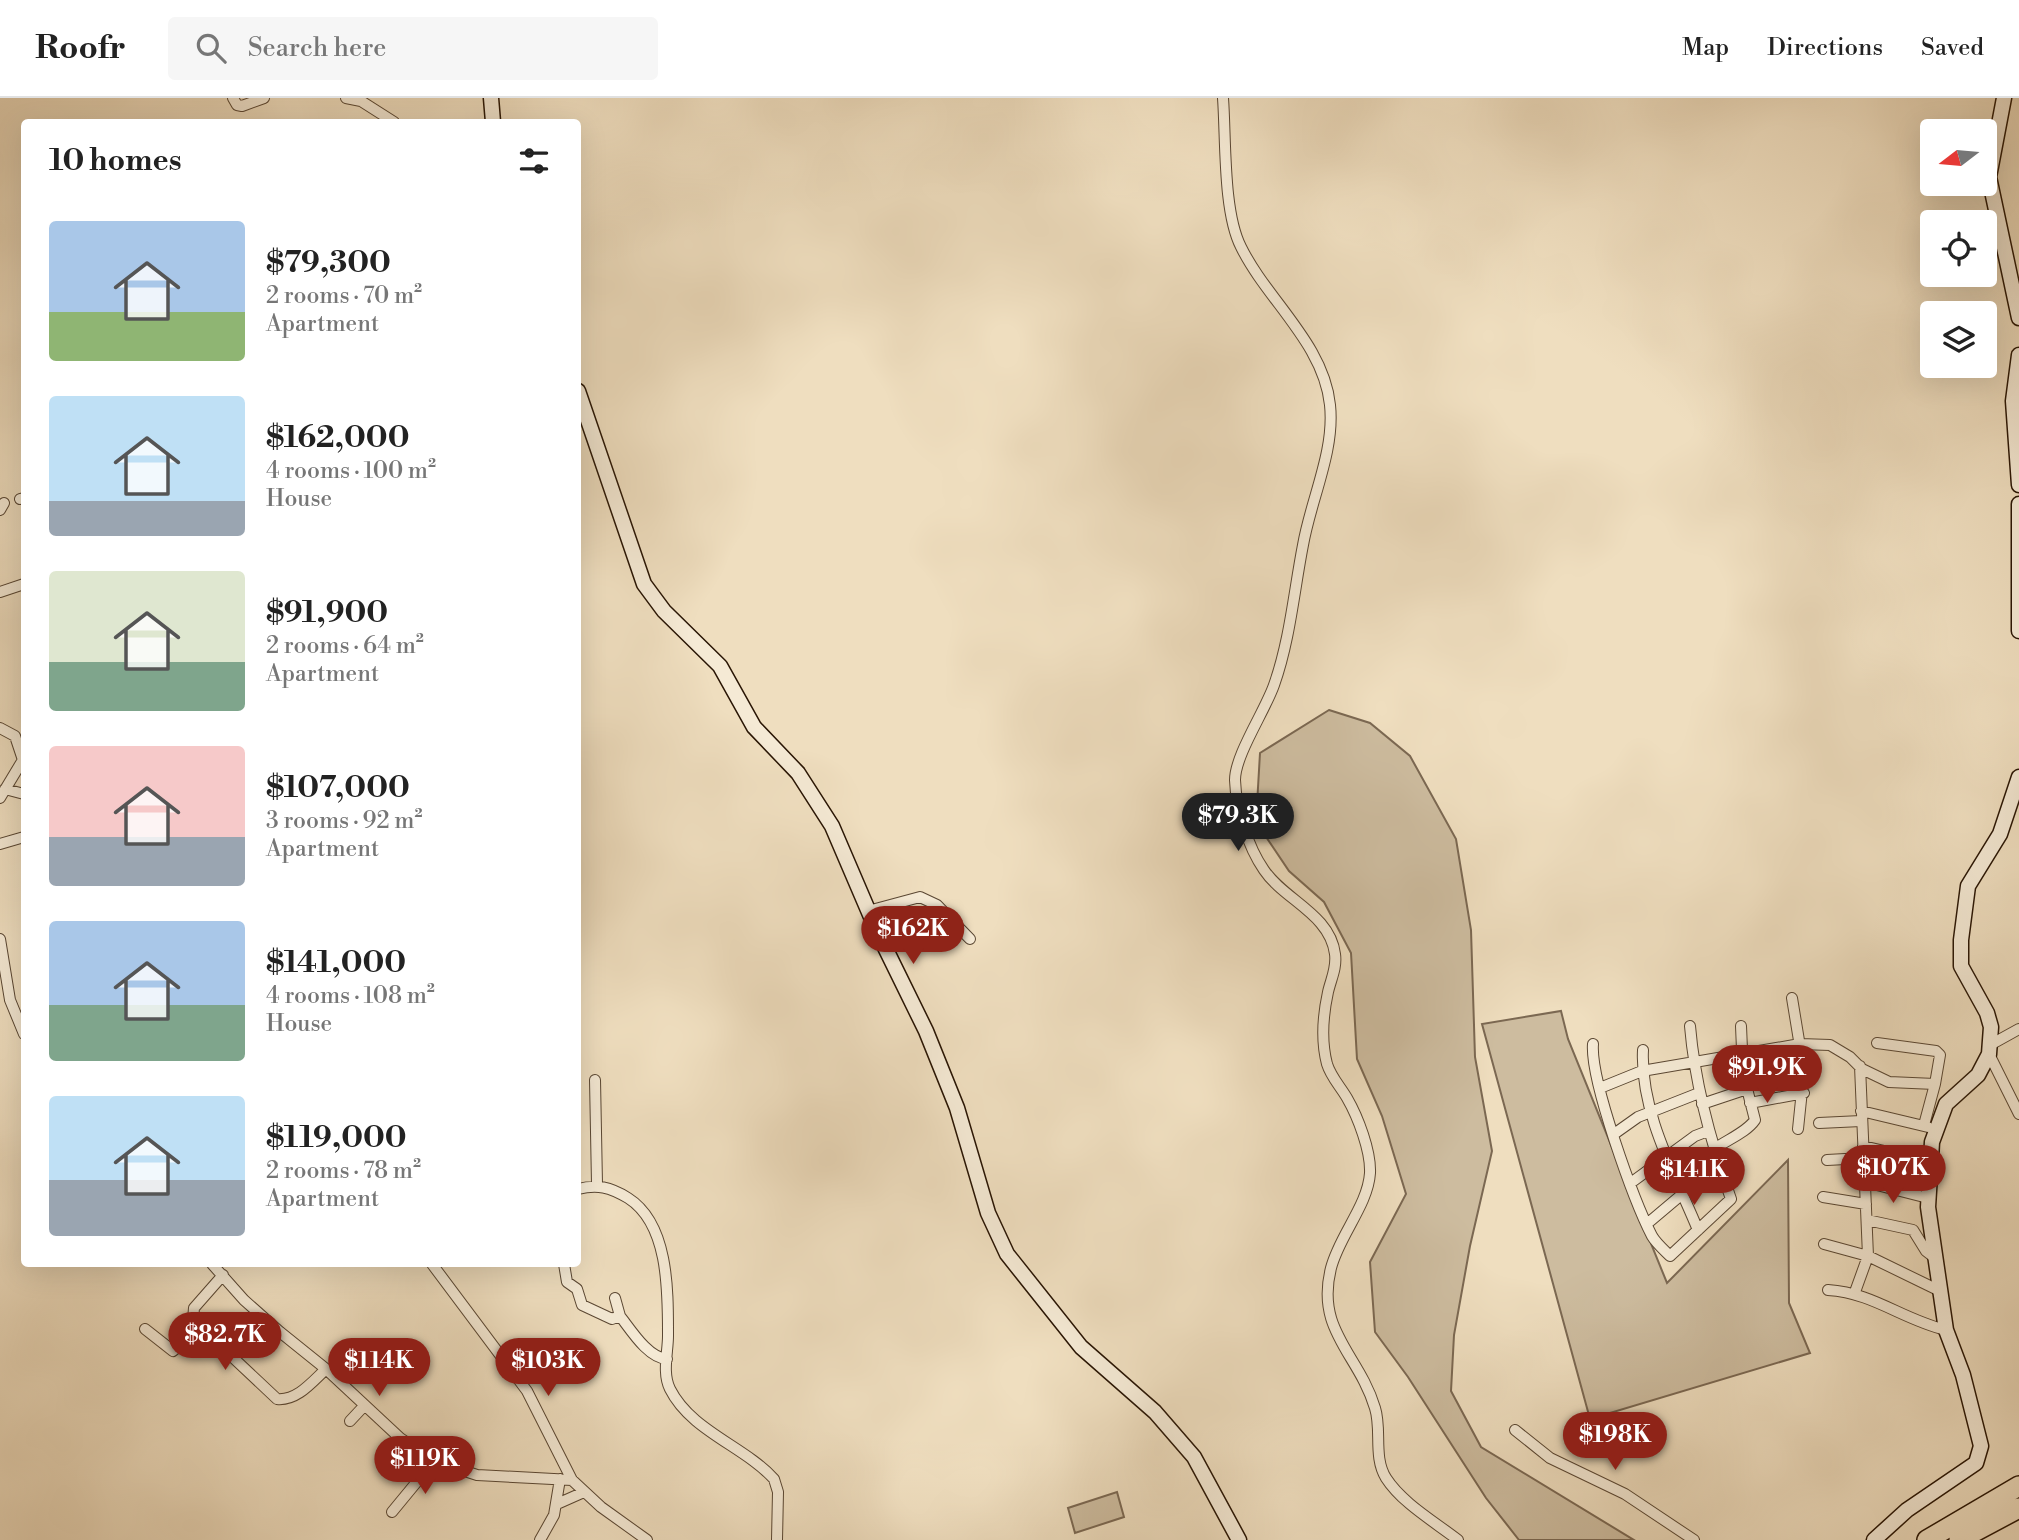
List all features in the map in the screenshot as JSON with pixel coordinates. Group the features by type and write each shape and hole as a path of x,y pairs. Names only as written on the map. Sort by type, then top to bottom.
{"highway":[{"path":"1927,1540 2019,1486"},
{"path":"1959,1540 2019,1508"}],"street":[{"path":"233,98 237,105 242,106 264,98"},
{"path":"346,98 361,101 389,119"},
{"path":"491,98 493,119"},
{"path":"1223,98 1228,191 1240,245 1261,284 1307,343 1325,383 1331,419 1329,440 1303,546 1285,649 1269,698 1235,775 1238,803 1252,846 1265,872 1308,909 1320,923 1335,951 1335,969 1325,1012 1325,1055 1329,1069 1354,1112 1370,1171 1367,1189 1344,1231 1330,1269 1326,1304 1332,1325 1373,1402 1378,1419 1379,1453 1387,1479 1458,1540"},
{"path":"2004,98 1991,166 1990,192 2019,318"},
{"path":"2019,355 2013,401 2019,485"},
{"path":"581,400 644,584 664,611 720,666 754,727 810,789 832,826 957,1108 988,1213 1007,1254 1080,1347 1147,1404 1194,1457 1239,1540"},
{"path":"2019,504 2019,631"},
{"path":"0,592 21,585"},
{"path":"0,728 15,736 21,751"},
{"path":"21,764 3,793 21,794"},
{"path":"2019,777 2000,834 1968,886 1961,940 1961,966 1987,1013 1990,1050 2019,1114"},
{"path":"0,845 21,838"},
{"path":"868,911 920,897 937,905 970,939"},
{"path":"0,939 10,1000 21,1027"},
{"path":"1792,998 1800,1044 1804,1093 1798,1129"},
{"path":"1713,1150 1749,1129 1755,1120 1741,1052 1741,1026"},
{"path":"1593,1044 1592,1058 1614,1134 1653,1237 1670,1256 1731,1199 1708,1131 1693,1062 1690,1027"},
{"path":"1929,1128 1946,1104 1978,1075 1990,1050 2019,1029"},
{"path":"1874,1540 1907,1510 1958,1478 1976,1463 1981,1446 1963,1375 1946,1330 1938,1290 1928,1198 1929,1128 1940,1055 1936,1051 1877,1043"},
{"path":"1600,1088 1642,1071 1800,1044 1830,1045 1842,1050 1860,1066 1889,1082 1935,1084"},
{"path":"1643,1050 1642,1071 1651,1112 1698,1230"},
{"path":"1855,1292 1868,1256 1860,1066"},
{"path":"594,1080 597,1184"},
{"path":"1614,1134 1651,1112 1747,1089"},
{"path":"1751,1103 1804,1093"},
{"path":"1819,1123 1861,1116 1929,1128"},
{"path":"1632,1182 1695,1136 1708,1131"},
{"path":"1827,1160 1863,1152 1914,1157 1930,1164"},
{"path":"1648,1223 1718,1164"},
{"path":"1865,1182 1928,1198"},
{"path":"581,1188 597,1184 635,1203 647,1214 655,1230 663,1271 669,1388 687,1411 774,1479 778,1492 777,1540"},
{"path":"1823,1196 1866,1204"},
{"path":"1867,1220 1913,1230 1926,1251 1935,1258"},
{"path":"1824,1244 1868,1256 1938,1290"},
{"path":"215,1267 244,1300 326,1369 400,1438 434,1461 477,1475 572,1480"},
{"path":"434,1267 527,1391 572,1480 584,1493 647,1540"},
{"path":"564,1267 567,1282 577,1289 582,1305 612,1319 620,1316"},
{"path":"223,1275 191,1314 197,1325 277,1399 286,1400 298,1393 326,1369"},
{"path":"1828,1290 1855,1292 1909,1318 1946,1330"},
{"path":"615,1298 620,1316 648,1349 659,1359 667,1359"},
{"path":"145,1329 173,1351 195,1333 197,1325"},
{"path":"350,1421 364,1406"},
{"path":"1516,1430 1550,1458 1625,1494 1694,1540"},
{"path":"392,1512 434,1461"},
{"path":"540,1540 557,1504 559,1479"},
{"path":"557,1504 584,1493"}],"shaded area":[{"path":"1329,710 1370,723 1410,756 1456,839 1471,930 1475,1057 1492,1151 1470,1246 1454,1335 1451,1391 1481,1447 1634,1540 1519,1540 1486,1498 1408,1377 1375,1332 1370,1262 1406,1194 1382,1116 1357,1059 1351,953 1324,902 1289,871 1256,822 1260,753"},
{"path":"1561,1011 1568,1039 1667,1283 1788,1160 1789,1303 1810,1353 1590,1419 1482,1024"},
{"path":"1117,1492 1124,1517 1075,1533 1068,1508"}]}
